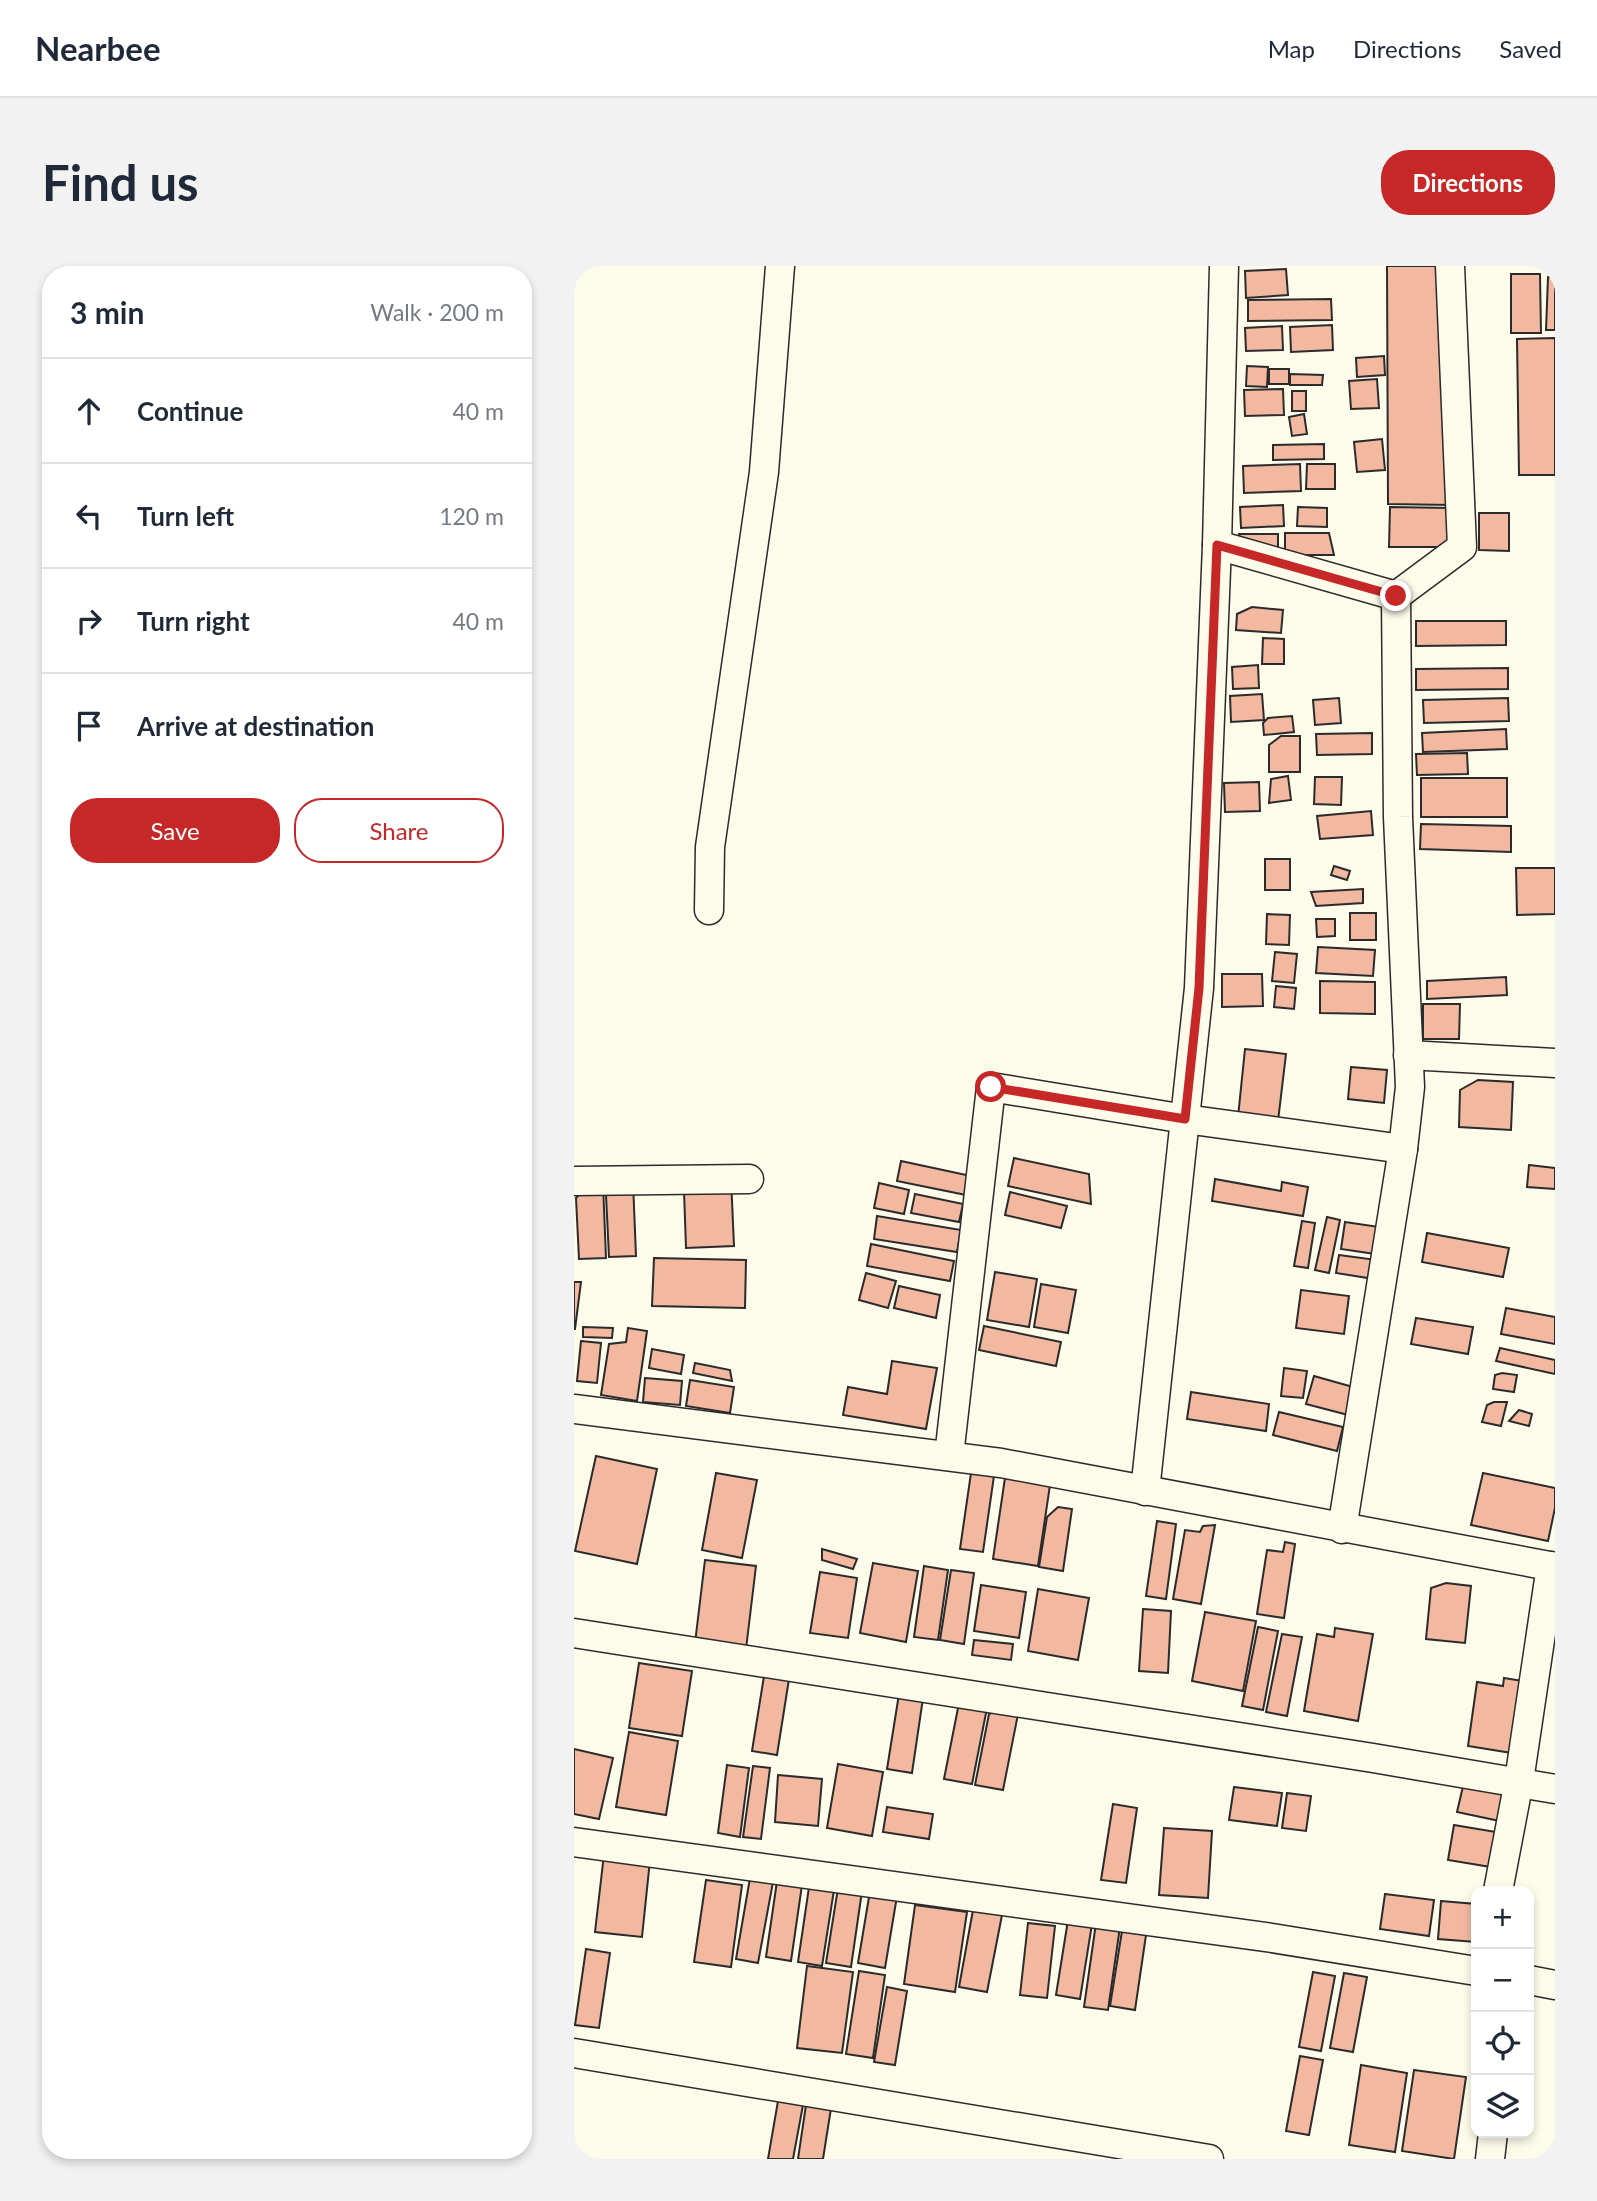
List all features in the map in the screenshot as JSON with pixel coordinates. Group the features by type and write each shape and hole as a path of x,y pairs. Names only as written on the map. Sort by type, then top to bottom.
{"street":[{"path":"709,910 710,847 764,472 780,266"},
{"path":"1145,1491 1199,988 1217,545 1224,266"},
{"path":"1396,596 1462,547 1450,266"},
{"path":"1217,545 1396,596"},
{"path":"1342,1529 1404,1149 1410,1087 1398,817 1396,596"},
{"path":"1408,1055 1555,1063"},
{"path":"949,1457 991,1087 1185,1119 1404,1149"},
{"path":"574,1181 749,1179"},
{"path":"574,1409 949,1457 1553,1567 1499,1886"},
{"path":"574,1633 1555,1789"},
{"path":"574,1842 1272,1938 1471,1971"},
{"path":"1534,1981 1555,1984"},
{"path":"574,2053 1209,2159"},
{"path":"1490,2159 1492,2138"}],"building":[{"path":"1387,266 1438,266 1451,505 1388,504"},
{"path":"1286,269 1288,295 1246,298 1245,271"},
{"path":"1511,274 1540,274 1541,333 1511,333"},
{"path":"1548,277 1555,277 1555,330 1546,330"},
{"path":"1331,299 1332,320 1248,321 1248,300"},
{"path":"1332,325 1333,350 1291,352 1290,327"},
{"path":"1282,326 1283,350 1246,351 1245,328"},
{"path":"1555,338 1555,475 1519,475 1517,339"},
{"path":"1384,356 1385,375 1357,377 1356,358"},
{"path":"1247,366 1268,367 1267,387 1246,386"},
{"path":"1269,369 1289,369 1289,384 1269,384"},
{"path":"1290,374 1323,375 1322,385 1290,385"},
{"path":"1377,379 1379,408 1351,409 1349,381"},
{"path":"1283,389 1284,415 1245,416 1244,390"},
{"path":"1292,391 1306,391 1306,411 1292,411"},
{"path":"1304,414 1307,434 1292,436 1289,417"},
{"path":"1382,439 1385,470 1357,472 1354,442"},
{"path":"1324,444 1324,459 1273,460 1273,445"},
{"path":"1300,464 1301,491 1244,493 1243,466"},
{"path":"1307,464 1335,464 1335,489 1306,489"},
{"path":"1283,505 1284,526 1241,528 1240,507"},
{"path":"1298,507 1327,508 1327,527 1297,526"},
{"path":"1390,507 1452,508 1452,547 1389,547"},
{"path":"1479,513 1509,513 1509,551 1479,550"},
{"path":"1285,533 1329,533 1334,555 1285,555"},
{"path":"1239,534 1278,534 1278,550 1244,550"},
{"path":"1252,607 1283,610 1281,633 1236,630 1237,614"},
{"path":"1416,621 1506,621 1506,645 1416,646"},
{"path":"1263,638 1284,639 1284,664 1262,664"},
{"path":"1258,665 1259,688 1233,689 1232,667"},
{"path":"1508,668 1508,689 1416,690 1416,669"},
{"path":"1262,694 1264,720 1231,722 1230,696"},
{"path":"1339,698 1341,723 1315,725 1313,700"},
{"path":"1508,698 1509,721 1424,723 1423,700"},
{"path":"1292,716 1294,732 1264,735 1263,723 1268,718"},
{"path":"1506,729 1507,749 1423,752 1422,733"},
{"path":"1372,733 1372,754 1317,755 1316,734"},
{"path":"1281,736 1300,736 1300,772 1269,772 1269,745"},
{"path":"1467,753 1468,774 1417,775 1416,754"},
{"path":"1288,776 1291,800 1269,803 1271,779"},
{"path":"1315,777 1342,777 1341,805 1314,804"},
{"path":"1421,778 1507,778 1507,817 1421,817"},
{"path":"1259,782 1260,811 1225,812 1224,783"},
{"path":"1371,811 1373,835 1320,839 1317,816"},
{"path":"1421,824 1511,826 1511,852 1420,849"},
{"path":"1265,859 1290,859 1290,890 1265,890"},
{"path":"1334,866 1350,871 1347,880 1331,875"},
{"path":"1516,868 1555,868 1555,914 1517,915"},
{"path":"1363,889 1363,903 1316,906 1311,892"},
{"path":"1350,913 1376,913 1376,940 1350,940"},
{"path":"1267,914 1290,915 1289,945 1266,944"},
{"path":"1316,919 1335,919 1335,936 1317,937"},
{"path":"1318,947 1375,950 1373,976 1316,973"},
{"path":"1275,952 1297,954 1294,983 1272,981"},
{"path":"1222,974 1262,974 1263,1006 1222,1007"},
{"path":"1506,977 1507,995 1427,999 1427,981"},
{"path":"1320,981 1375,982 1375,1014 1320,1013"},
{"path":"1276,986 1296,988 1294,1009 1274,1007"},
{"path":"1423,1004 1460,1004 1459,1039 1423,1039"},
{"path":"1245,1049 1286,1054 1278,1121 1238,1117"},
{"path":"1351,1067 1387,1070 1384,1103 1348,1099"},
{"path":"1478,1080 1513,1082 1511,1130 1459,1127 1460,1090"},
{"path":"1014,1158 1089,1174 1091,1204 1008,1186"},
{"path":"901,1161 971,1176 966,1195 897,1181"},
{"path":"1529,1165 1555,1168 1555,1189 1527,1187"},
{"path":"731,1178 734,1246 686,1248 684,1191"},
{"path":"1215,1179 1281,1191 1282,1182 1308,1187 1303,1216 1212,1201"},
{"path":"619,1182 633,1182 636,1256 609,1257 606,1195"},
{"path":"879,1183 909,1190 904,1214 874,1208"},
{"path":"603,1184 606,1258 579,1259 576,1198 589,1185"},
{"path":"1010,1192 1067,1206 1061,1228 1005,1215"},
{"path":"915,1194 963,1204 959,1222 911,1213"},
{"path":"877,1216 961,1230 957,1252 874,1239"},
{"path":"1327,1217 1340,1220 1329,1273 1315,1270"},
{"path":"1302,1221 1315,1223 1308,1268 1294,1266"},
{"path":"1345,1222 1386,1228 1382,1255 1341,1249"},
{"path":"1427,1233 1509,1248 1503,1277 1422,1262"},
{"path":"871,1244 954,1261 950,1281 867,1266"},
{"path":"1339,1255 1377,1260 1374,1279 1336,1273"},
{"path":"654,1258 746,1260 745,1308 652,1306"},
{"path":"995,1272 1037,1279 1029,1327 987,1320"},
{"path":"866,1273 896,1281 888,1308 859,1300"},
{"path":"574,1282 581,1282 575,1329 574,1329"},
{"path":"1041,1284 1076,1290 1068,1333 1034,1327"},
{"path":"899,1286 940,1295 936,1318 894,1308"},
{"path":"1301,1290 1349,1296 1344,1334 1296,1328"},
{"path":"1506,1308 1555,1317 1555,1344 1501,1334"},
{"path":"1416,1318 1473,1327 1468,1354 1411,1344"},
{"path":"984,1326 1061,1342 1056,1366 979,1350"},
{"path":"583,1327 613,1328 612,1338 583,1337"},
{"path":"628,1328 647,1331 637,1401 601,1395 609,1344 626,1342"},
{"path":"581,1341 601,1343 597,1383 577,1381"},
{"path":"1500,1348 1555,1360 1555,1374 1496,1361"},
{"path":"652,1349 684,1355 681,1374 649,1368"},
{"path":"892,1361 937,1368 926,1429 843,1415 848,1387 887,1394"},
{"path":"695,1363 730,1370 732,1381 693,1373"},
{"path":"1284,1368 1307,1371 1303,1398 1281,1396"},
{"path":"1495,1375 1517,1375 1514,1392 1493,1389"},
{"path":"1314,1376 1360,1389 1352,1416 1306,1404"},
{"path":"645,1378 682,1381 680,1405 643,1402"},
{"path":"690,1380 734,1387 730,1413 686,1406"},
{"path":"1191,1392 1269,1404 1266,1431 1187,1419"},
{"path":"1507,1402 1501,1426 1482,1422 1487,1405"},
{"path":"1519,1410 1532,1414 1529,1426 1509,1421"},
{"path":"1279,1412 1343,1427 1337,1451 1273,1435"},
{"path":"596,1456 657,1469 637,1564 575,1551"},
{"path":"972,1466 995,1469 983,1552 960,1549"},
{"path":"716,1473 757,1480 742,1558 702,1550"},
{"path":"1483,1473 1555,1488 1555,1508 1548,1541 1471,1525"},
{"path":"1005,1478 1050,1485 1038,1566 993,1559"},
{"path":"1058,1507 1072,1509 1063,1571 1039,1567 1047,1517"},
{"path":"1157,1521 1176,1524 1166,1599 1146,1596"},
{"path":"1215,1525 1201,1604 1173,1599 1185,1530 1200,1532 1203,1526"},
{"path":"1285,1542 1295,1544 1284,1618 1257,1614 1267,1550 1283,1552"},
{"path":"822,1549 857,1559 853,1569 822,1560"},
{"path":"705,1560 756,1566 746,1649 695,1643"},
{"path":"873,1563 918,1571 906,1642 860,1633"},
{"path":"924,1566 948,1570 938,1640 914,1637"},
{"path":"951,1570 974,1573 964,1644 940,1640"},
{"path":"820,1572 857,1578 848,1638 810,1633"},
{"path":"1446,1583 1471,1586 1465,1643 1426,1639 1431,1588"},
{"path":"981,1585 1026,1592 1019,1638 974,1631"},
{"path":"1038,1589 1089,1598 1078,1660 1028,1651"},
{"path":"1143,1609 1171,1611 1168,1673 1139,1671"},
{"path":"1205,1612 1256,1621 1243,1691 1192,1681"},
{"path":"1258,1627 1278,1631 1263,1710 1242,1706"},
{"path":"1335,1628 1373,1634 1358,1721 1304,1711 1317,1634 1334,1637"},
{"path":"1282,1634 1302,1637 1287,1716 1266,1712"},
{"path":"974,1640 1013,1644 1011,1660 972,1655"},
{"path":"639,1663 692,1671 682,1736 629,1728"},
{"path":"764,1676 789,1679 777,1755 752,1751"},
{"path":"1504,1678 1529,1682 1518,1754 1468,1746 1477,1682 1503,1686"},
{"path":"899,1694 923,1698 912,1773 887,1769"},
{"path":"977,1700 988,1703 972,1784 944,1779 958,1708"},
{"path":"1007,1706 1019,1709 1003,1790 975,1785 989,1714"},
{"path":"629,1732 678,1741 666,1815 616,1807"},
{"path":"574,1749 613,1758 599,1819 574,1814"},
{"path":"838,1764 883,1772 872,1836 827,1828"},
{"path":"727,1765 749,1768 740,1837 718,1833"},
{"path":"753,1766 770,1768 761,1839 743,1837"},
{"path":"778,1775 822,1779 818,1826 775,1822"},
{"path":"1464,1782 1516,1792 1509,1823 1457,1812"},
{"path":"1234,1787 1282,1793 1277,1826 1229,1820"},
{"path":"1287,1793 1311,1796 1306,1831 1282,1828"},
{"path":"1113,1804 1137,1808 1126,1883 1101,1880"},
{"path":"887,1807 933,1814 929,1839 883,1832"},
{"path":"1454,1825 1502,1833 1497,1868 1448,1860"},
{"path":"1164,1828 1212,1831 1208,1898 1159,1895"},
{"path":"604,1854 650,1860 642,1937 595,1932"},
{"path":"750,1878 773,1882 758,1963 736,1959"},
{"path":"706,1880 742,1885 731,1967 694,1962"},
{"path":"777,1881 802,1885 791,1961 766,1957"},
{"path":"809,1887 834,1890 822,1966 798,1962"},
{"path":"838,1888 862,1891 851,1967 826,1963"},
{"path":"870,1891 897,1896 885,1968 858,1963"},
{"path":"1385,1894 1434,1900 1429,1936 1380,1929"},
{"path":"1441,1901 1471,1904 1471,1942 1438,1939"},
{"path":"915,1905 967,1912 955,1992 904,1984"},
{"path":"973,1910 1002,1915 987,1992 959,1987"},
{"path":"1068,1920 1092,1924 1080,1999 1056,1995"},
{"path":"1028,1923 1055,1926 1047,1998 1020,1995"},
{"path":"1096,1923 1120,1927 1108,2010 1084,2007"},
{"path":"1122,1931 1146,1935 1135,2010 1110,2006"},
{"path":"586,1949 610,1953 599,2028 575,2025"},
{"path":"807,1966 853,1972 842,2053 797,2048"},
{"path":"859,1971 885,1975 873,2058 846,2054"},
{"path":"1313,1972 1335,1976 1321,2051 1299,2047"},
{"path":"1344,1973 1367,1977 1353,2052 1330,2048"},
{"path":"887,1987 907,1991 895,2065 874,2062"},
{"path":"1300,2056 1323,2060 1309,2135 1286,2131"},
{"path":"1361,2065 1407,2073 1395,2152 1349,2145"},
{"path":"1414,2070 1466,2077 1454,2159 1402,2151"},
{"path":"807,2098 832,2102 823,2159 798,2159"},
{"path":"778,2101 803,2105 793,2159 768,2159"}],"route":[{"path":"991,1087 1185,1119 1199,988 1217,545 1396,596"}]}
